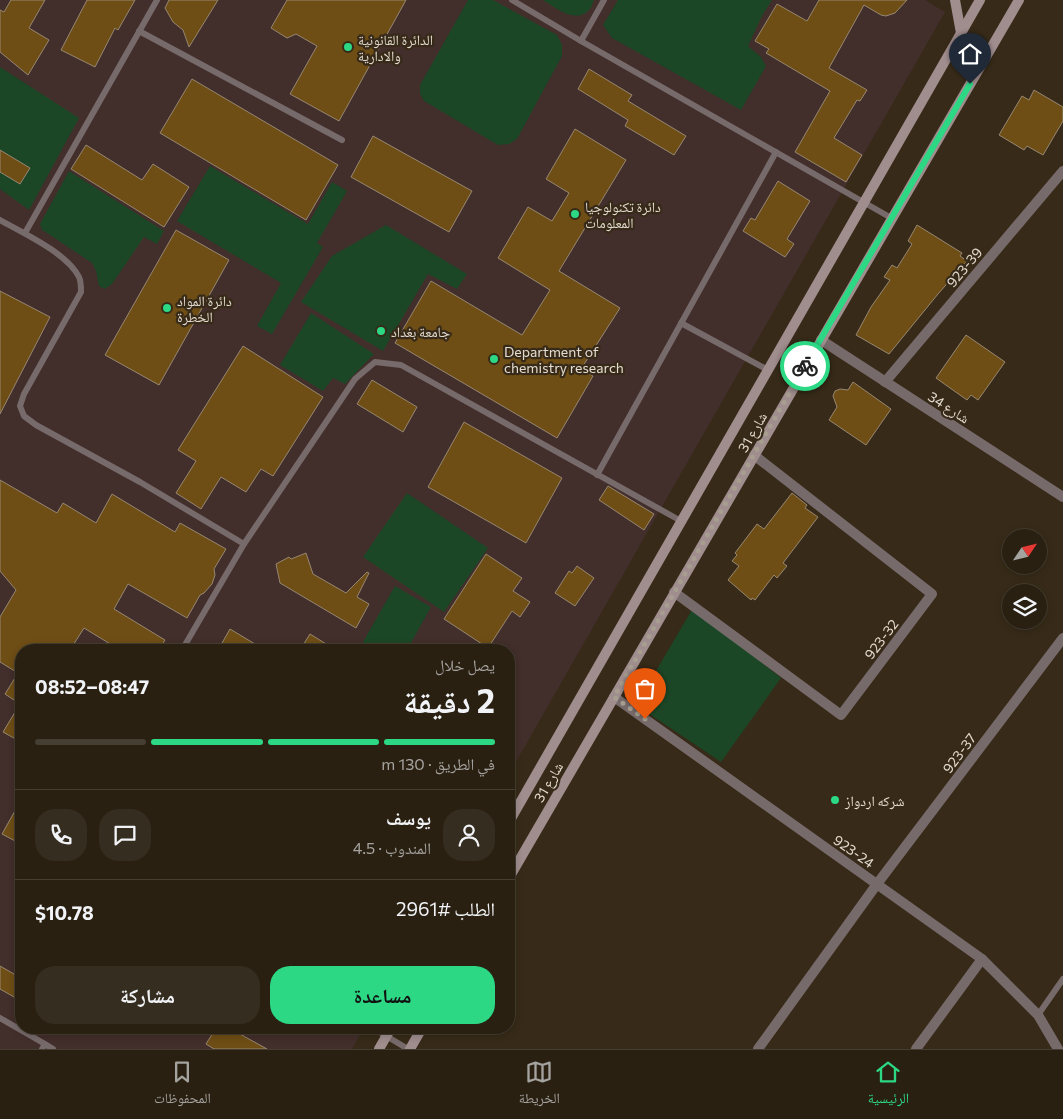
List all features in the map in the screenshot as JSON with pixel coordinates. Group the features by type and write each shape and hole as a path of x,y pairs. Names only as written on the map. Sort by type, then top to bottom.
{"street":[{"path":"955,0 961,33"},
{"name":"شارع 31","path":"515,812 980,0"},
{"name":"شارع 31","path":"515,868 1019,0"},
{"name":"923-39","path":"885,382 1063,171"},
{"name":"شارع 34","path":"821,340 1063,498"},
{"name":"923-32","path":"674,592 840,715 932,594 754,455"},
{"name":"923-37","path":"758,1049 877,884 1063,638"},
{"name":"923-24","path":"614,697 982,959 1038,1015 1058,1049"},
{"path":"916,1049 982,959"},
{"path":"379,1049 387,1034"},
{"path":"409,1049 418,1034"}],"lane":[{"path":"25,233 157,0"},
{"path":"512,0 893,219"},
{"path":"581,41 604,0"},
{"path":"139,31 342,140"},
{"path":"597,475 776,152"},
{"path":"0,220 63,257 74,268 80,279 81,292 24,394 20,406 24,416 36,425 140,482 244,544"},
{"path":"681,323 768,370"},
{"path":"186,644 244,544 355,379 375,362 401,365 681,521"},
{"path":"1038,1015 1063,978"},
{"path":"0,1018 15,1028"},
{"path":"24,1034 44,1047 53,1049"},
{"path":"392,1034 409,1049"}],"shaded area":[{"name":"جامعة بغداد","path":"0,0 925,0 945,12 515,764 515,644 15,644 15,1034 361,1034 352,1049 0,1049"}],"green space":[{"path":"468,0 493,0 557,35 562,45 562,56 517,139 509,144 498,145 424,101 420,94 420,85"},
{"path":"543,0 594,0 589,10 583,15 577,16 565,13"},
{"path":"618,0 772,0 748,46 761,57 766,66 741,110 612,38 603,25"},
{"path":"0,67 79,118 29,210 0,189"},
{"path":"210,166 308,224 332,182 347,191 317,243 323,247 272,334 257,326 281,283 177,221"},
{"path":"69,171 164,231 157,244 144,237 112,284 105,289 99,286 92,263 42,230 40,224"},
{"path":"386,225 467,274 457,289 428,274 383,351 301,302 332,256"},
{"path":"311,313 374,354 345,384 333,378 323,391 280,365"},
{"path":"407,493 488,548 444,612 363,557"},
{"path":"395,586 431,607 410,644 366,644 363,642"},
{"path":"693,608 781,678 721,762 636,705"}],"building":[{"path":"11,0 45,0 29,28 49,40 28,75 0,52 0,10 4,12"},
{"path":"87,0 135,0 118,30 115,28 95,67 61,50"},
{"path":"169,0 218,0 189,47 183,30 173,22 165,8"},
{"name":"الدائرة القانونية والادارية","path":"287,0 406,0 339,121 290,94 317,46 296,34 287,38 271,28"},
{"path":"819,0 907,0 895,13 886,16 864,5 829,68 867,90 860,101 857,100 834,138 862,155 846,182 795,152 830,91 766,53 769,49 755,41 777,4 807,21"},
{"path":"589,69 632,95 628,101 686,136 674,155 625,126 628,120 578,89"},
{"path":"192,79 338,165 306,220 160,133"},
{"path":"1034,90 1063,107 1063,121 1043,155 1027,146 1024,150 999,135 1022,96 1029,100"},
{"path":"575,129 626,160 559,271 620,308 581,369 593,376 557,438 395,343 431,281 522,335 550,290 498,258 528,207 552,221 569,193 546,179"},
{"path":"373,136 472,191 449,232 351,177"},
{"path":"86,145 142,180 153,164 189,187 164,227 71,169"},
{"path":"0,150 30,168 20,184 0,172"},
{"path":"778,181 810,201 787,239 794,244 785,257 743,231 751,218 755,220"},
{"path":"917,225 962,253 960,256 967,261 889,354 856,335 871,307 890,280 884,277 892,265 897,268 912,244 908,241"},
{"name":"دائرة المواد الخطرة","path":"176,230 229,260 159,385 105,355"},
{"path":"0,291 50,317 0,414"},
{"path":"966,335 1005,362 978,400 971,395 967,400 936,378"},
{"path":"243,346 323,397 273,476 261,469 246,492 221,477 201,509 176,493 196,461 178,450"},
{"path":"372,380 417,407 403,432 357,404"},
{"path":"853,382 891,409 866,445 829,420 837,407 833,396 835,391 840,389 848,390"},
{"path":"464,422 562,478 526,543 428,487"},
{"path":"0,480 57,513 63,503 96,523 112,494 175,532 180,523 226,549 214,569 215,575 212,584 200,595 187,618 128,584 114,609 165,640 163,644 110,644 84,628 74,644 15,644 15,671 0,662 0,617 16,590 0,571"},
{"path":"608,486 654,514 644,530 599,500"},
{"path":"792,493 807,505 805,508 818,517 783,563 787,566 777,578 774,575 755,600 752,598 751,600 728,580 739,566 732,561 737,555 735,553 757,524 764,529"},
{"path":"306,553 313,574 346,593 367,572 369,573 357,597 369,604 356,628 280,583 276,564 289,557 291,559"},
{"path":"486,554 522,578 513,591 530,602 520,617 512,611 491,644 482,644 444,619"},
{"path":"577,566 594,578 575,606 555,593 569,571 572,573"},
{"path":"230,629 255,644 221,644"},
{"path":"310,634 326,644 304,644"},
{"path":"15,678 15,701 5,694"},
{"path":"15,712 15,739 3,732"},
{"path":"15,811 15,841 2,834"},
{"path":"0,966 15,975 15,998 0,989"},
{"path":"212,1034 240,1034 267,1049 214,1049 206,1044"}],"way so far":[{"path":"645,719 614,697 805,366"}],"place":[{"name":"الدائرة القانونية والادارية","path":"348,47"},
{"name":"دائرة تكنولوجيا المعلومات","path":"575,214"},
{"name":"دائرة المواد الخطرة","path":"167,308"},
{"name":"جامعة بغداد","path":"381,331"},
{"name":"Department of chemistry research","path":"494,359"},
{"name":"شركه اردواز","path":"835,800"}],"route":[{"path":"805,366 893,219 970,84"}]}
